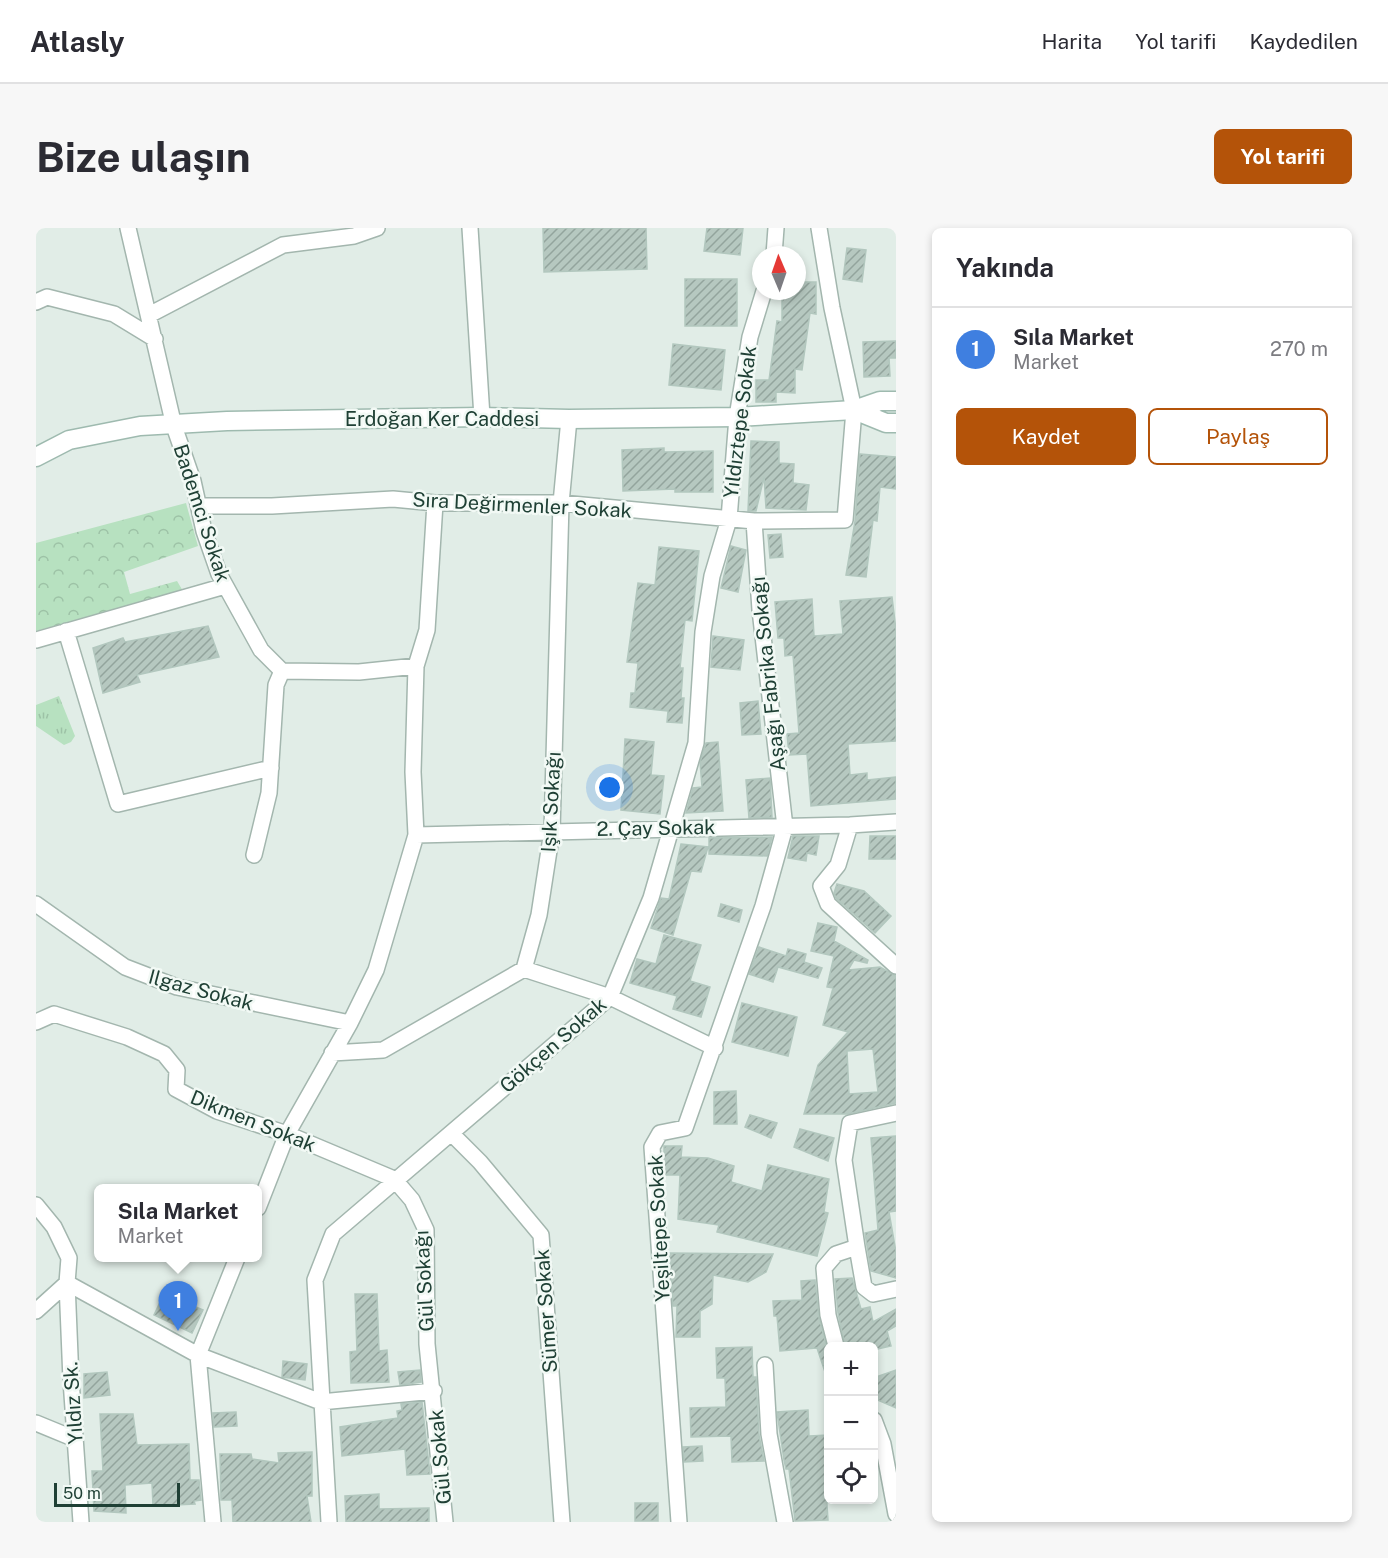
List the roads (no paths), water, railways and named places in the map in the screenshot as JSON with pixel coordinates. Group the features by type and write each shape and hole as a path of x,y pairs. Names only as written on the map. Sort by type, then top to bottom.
{"main road":[{"name":"Erdoğan Ker Caddesi","path":"36,457 69,440 140,426 174,426 227,421 482,417 569,419 737,417 854,410 880,401 896,401"},
{"name":"Erdoğan Ker Caddesi","path":"854,410 886,423 896,423"}],"street":[{"name":"Bademci Sokak","path":"128,228 174,426 200,506 204,531 225,586 261,650 282,671"},
{"path":"149,315 282,245 354,236 377,228"},
{"path":"470,228 482,417"},
{"path":"775,246 776,228"},
{"path":"819,228 832,308 854,410"},
{"path":"36,302 47,297 114,314 155,339"},
{"name":"Yıldıztepe Sokak","path":"729,519 737,417 750,337 761,300"},
{"name":"Sıra Değirmenler Sokak","path":"200,506 272,506 393,499 435,503 561,503 754,521 844,520 854,410"},
{"name":"Işık Sokağı","path":"524,969 539,915 552,831 561,503 569,419"},
{"path":"262,1198 287,1134 350,1023 376,970 416,834 413,772 416,666 427,630 435,503"},
{"name":"Gökçen Sokak","path":"329,1522 315,1280 333,1234 394,1179 610,997 651,898 696,743 703,632 712,576 729,519"},
{"name":"Aşağı Fabrika Sokağı","path":"754,521 760,610 785,827"},
{"path":"36,640 225,586"},
{"path":"66,632 118,804 271,768"},
{"path":"254,855 269,793 276,685 282,671 359,672 416,666"},
{"name":"2. Çay Sokak","path":"416,834 672,827 785,827 896,822"},
{"path":"850,825 838,865 821,886 828,904 896,966"},
{"name":"Yeşiltepe Sokak","path":"679,1522 652,1147 660,1133 685,1128 763,906 785,827"},
{"name":"Ilgaz Sokak","path":"36,904 125,967 177,987 267,1008 350,1023"},
{"path":"332,1053 383,1050 524,969 610,997 715,1047"},
{"name":"Dikmen Sokak","path":"36,1022 54,1014 127,1037 164,1054 177,1070 176,1089 217,1111 287,1134 394,1179"},
{"path":"896,1113 850,1123 844,1160 864,1287 873,1294 896,1289"},
{"name":"Sümer Sokak","path":"451,1133 480,1162 540,1235 562,1522"},
{"name":"Gül Sokağı","path":"394,1179 412,1200 426,1230 427,1344 434,1391"},
{"name":"Yıldız Sk.","path":"36,1205 54,1227 69,1258 68,1283 75,1439 81,1522"},
{"path":"836,1342 828,1315 824,1268 836,1254 857,1247"},
{"path":"213,1522 198,1355 235,1262"},
{"path":"36,1311 68,1283 198,1355 321,1402 434,1391"},
{"path":"765,1365 769,1434 785,1522"},
{"name":"Gül Sokak","path":"434,1391 446,1522"},
{"path":"36,1423 75,1439"},
{"path":"878,1432 883,1444 896,1514"}],"place":[{"name":"Sıla Market","path":"178,1331"}]}
